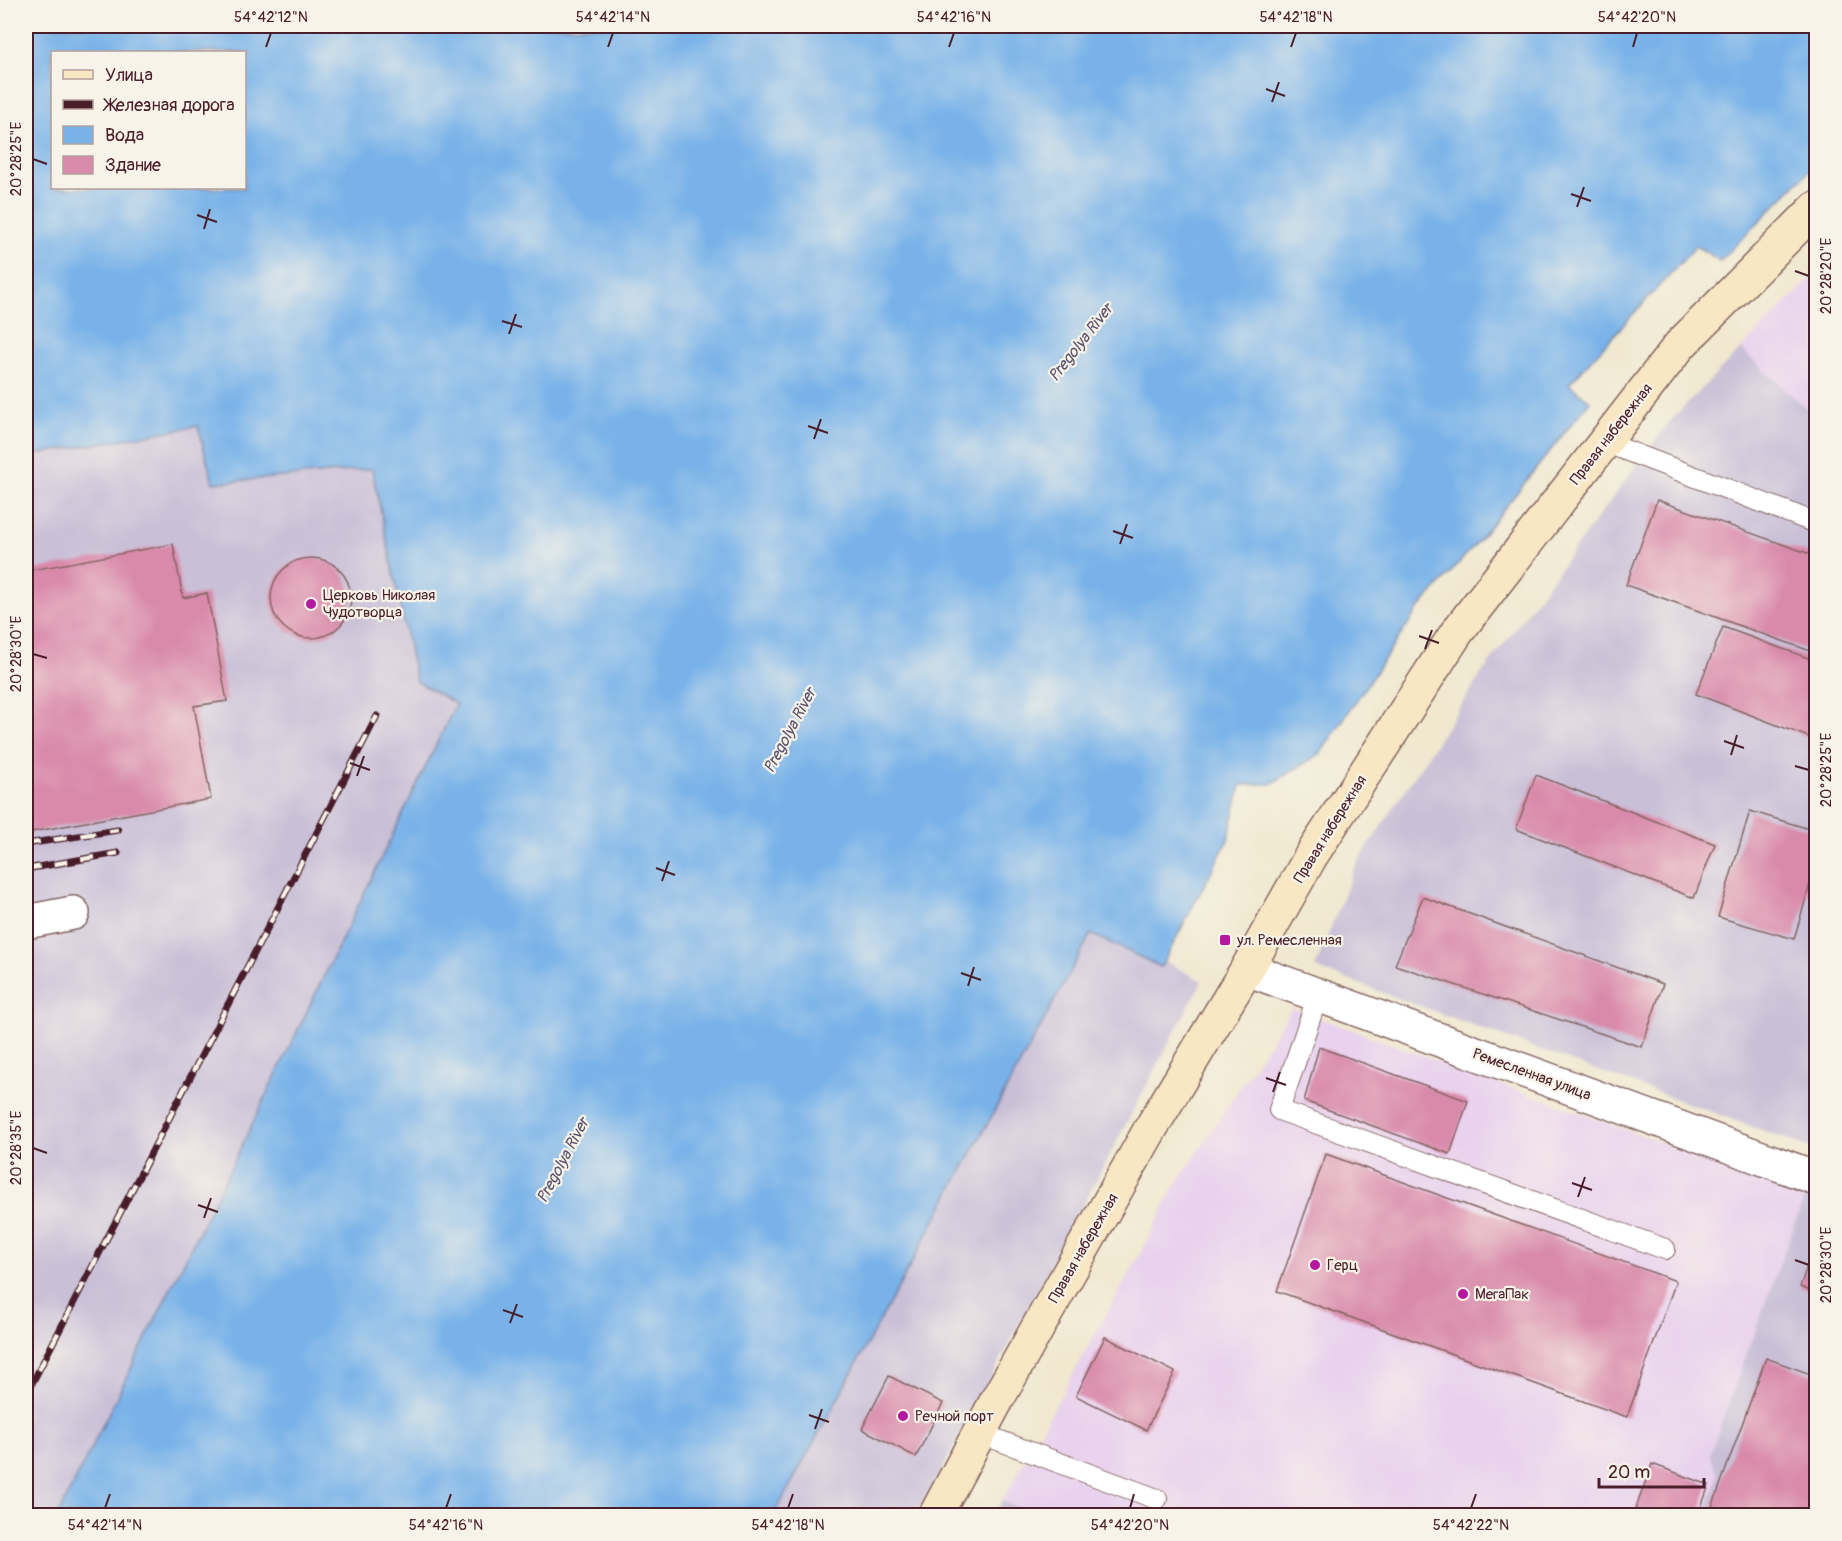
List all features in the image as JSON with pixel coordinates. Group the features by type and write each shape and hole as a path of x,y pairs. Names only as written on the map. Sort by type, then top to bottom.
{"main road":[{"name":"Правая набережная","path":"935,1515 1145,1138 1247,969 1311,856 1457,632 1680,345 1816,208"}],"street":[{"path":"26,921 73,914"},
{"name":"Ремесленная улица","path":"1247,969 1816,1178"}],"lane":[{"path":"1604,442 1816,523"},
{"path":"1318,995 1279,1110 1665,1249"},
{"path":"979,1433 1157,1499"}],"shaded area":[{"path":"1816,273 1816,417 1741,349"},
{"path":"1741,349 1816,417 1816,1150 1315,968 1356,865 1482,673 1669,422"},
{"path":"199,426 213,483 372,469 416,681 456,704 245,1139 58,1515 26,1516 26,456"},
{"path":"1091,933 1160,967 1164,961 1202,981 918,1515 774,1516"},
{"path":"1292,1008 1805,1195 1710,1454 1718,1476 1704,1515 1036,1516 1002,1501 1141,1252 1173,1190"},
{"path":"1805,1195 1816,1199 1816,1515 1704,1516 1718,1476 1710,1454"},
{"path":"1002,1501 1036,1515 995,1515"}],"water":[{"name":"Pregolya River","path":"26,26 1816,26 1816,164 1720,261 1696,246 1569,384 1590,401 1479,540 1417,611 1320,754 1271,784 1241,785 1228,840 1161,967 1091,934 774,1515 58,1515 245,1139 456,704 416,681 372,469 213,483 198,426 26,456"}],"building":[{"path":"1657,500 1816,556 1816,653 1626,585"},
{"path":"173,544 183,598 207,593 227,701 194,706 211,799 26,833 26,571"},
{"name":"Церковь Николая Чудотворца","path":"303,558 319,558 340,569 351,590 351,606 340,627 319,638 303,638 289,632 277,620 271,606 271,590 277,576 289,564"},
{"path":"1723,627 1816,661 1816,740 1696,694"},
{"path":"1536,775 1715,844 1694,898 1516,829"},
{"path":"1750,811 1816,831 1816,864 1794,939 1718,917"},
{"path":"1423,897 1663,984 1642,1047 1395,965"},
{"path":"1319,1047 1468,1101 1450,1154 1304,1101"},
{"path":"1326,1154 1676,1281 1627,1417 1277,1291"},
{"path":"1816,1240 1816,1293 1800,1287"},
{"path":"1105,1337 1175,1372 1146,1430 1076,1396"},
{"path":"1766,1358 1816,1376 1816,1516 1709,1516"},
{"name":"Речной порт","path":"889,1376 943,1403 916,1457 862,1429"},
{"path":"1652,1464 1709,1485 1698,1516 1633,1516"}],"railway":[{"path":"26,1395 377,716"},
{"path":"26,844 118,830"},
{"path":"26,869 118,853"}],"place":[{"name":"Церковь Николая Чудотворца","path":"311,604"},
{"name":"ул. Ремесленная","path":"1225,940"},
{"name":"Герц","path":"1315,1265"},
{"name":"МегаПак","path":"1463,1294"},
{"name":"Речной порт","path":"903,1416"}]}
